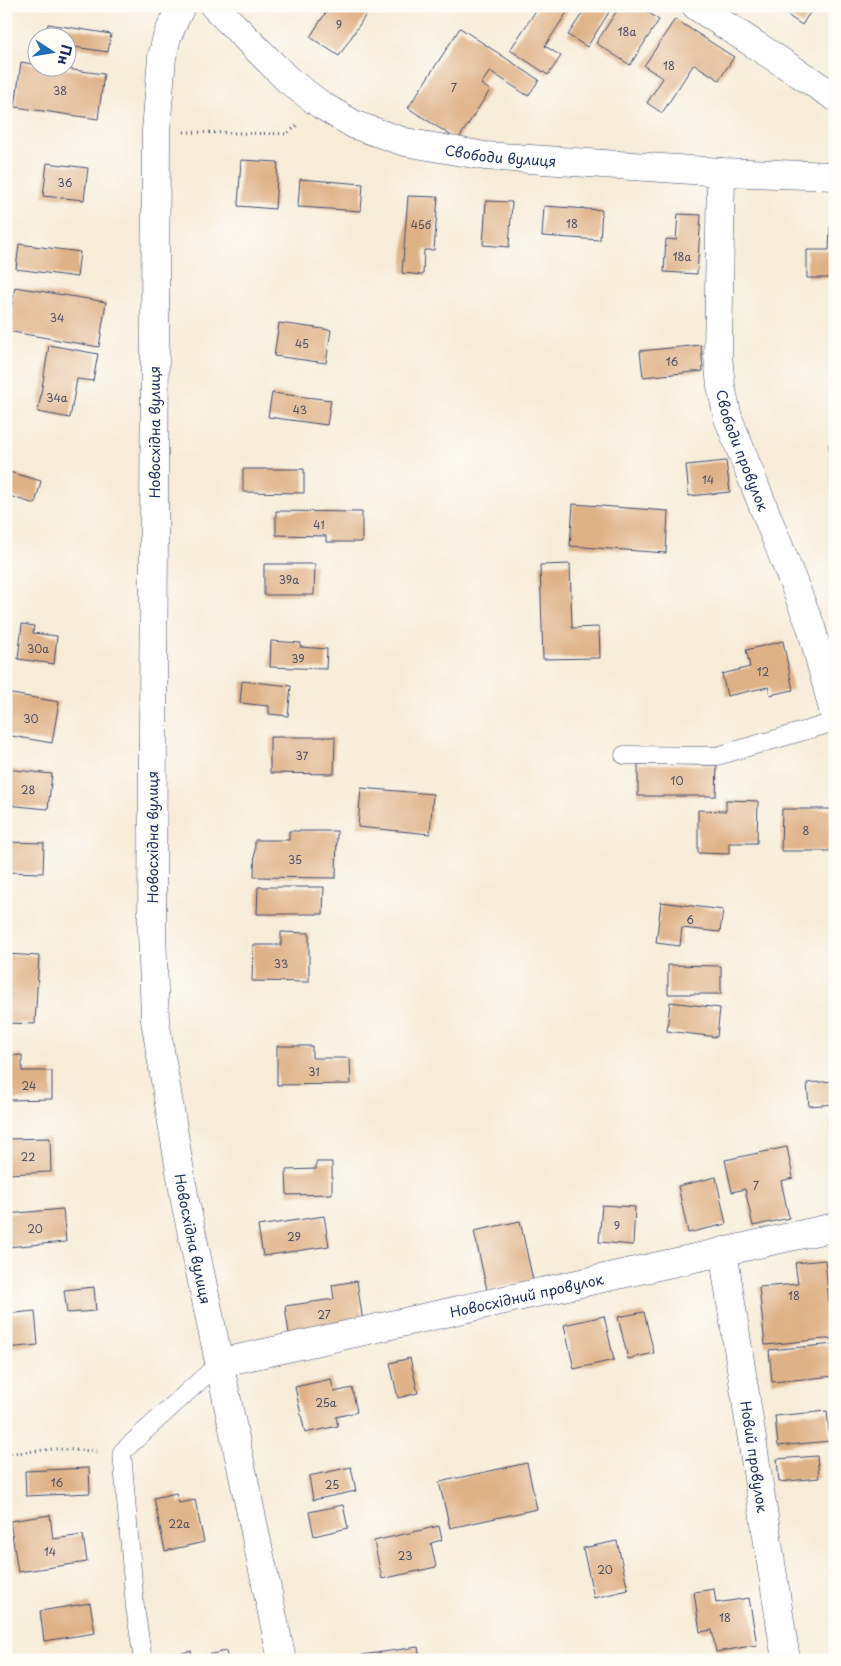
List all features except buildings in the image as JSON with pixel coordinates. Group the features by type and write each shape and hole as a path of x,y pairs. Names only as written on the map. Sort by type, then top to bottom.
{"street":[{"name":"Новосхідна вулиця","path":"181,6 167,37 162,57 156,132 152,930 155,1020 185,1201 282,1660"},
{"name":"Свободи вулиця","path":"214,6 288,80 321,106 355,125 405,142 485,156 721,172 835,176"},
{"path":"696,6 835,97"},
{"name":"Свободи провулок","path":"721,172 718,356 721,386 728,418 823,627 835,717"},
{"name":"Новосхідний провулок","path":"219,1363 835,1226"},
{"name":"Новий провулок","path":"723,1252 786,1660"}],"lane":[{"path":"624,755 717,756 835,722"},
{"path":"143,1660 135,1607 122,1452 219,1363"}],"path":[{"path":"156,132 287,134 321,106"},
{"path":"6,1454 54,1449 122,1452"}]}
